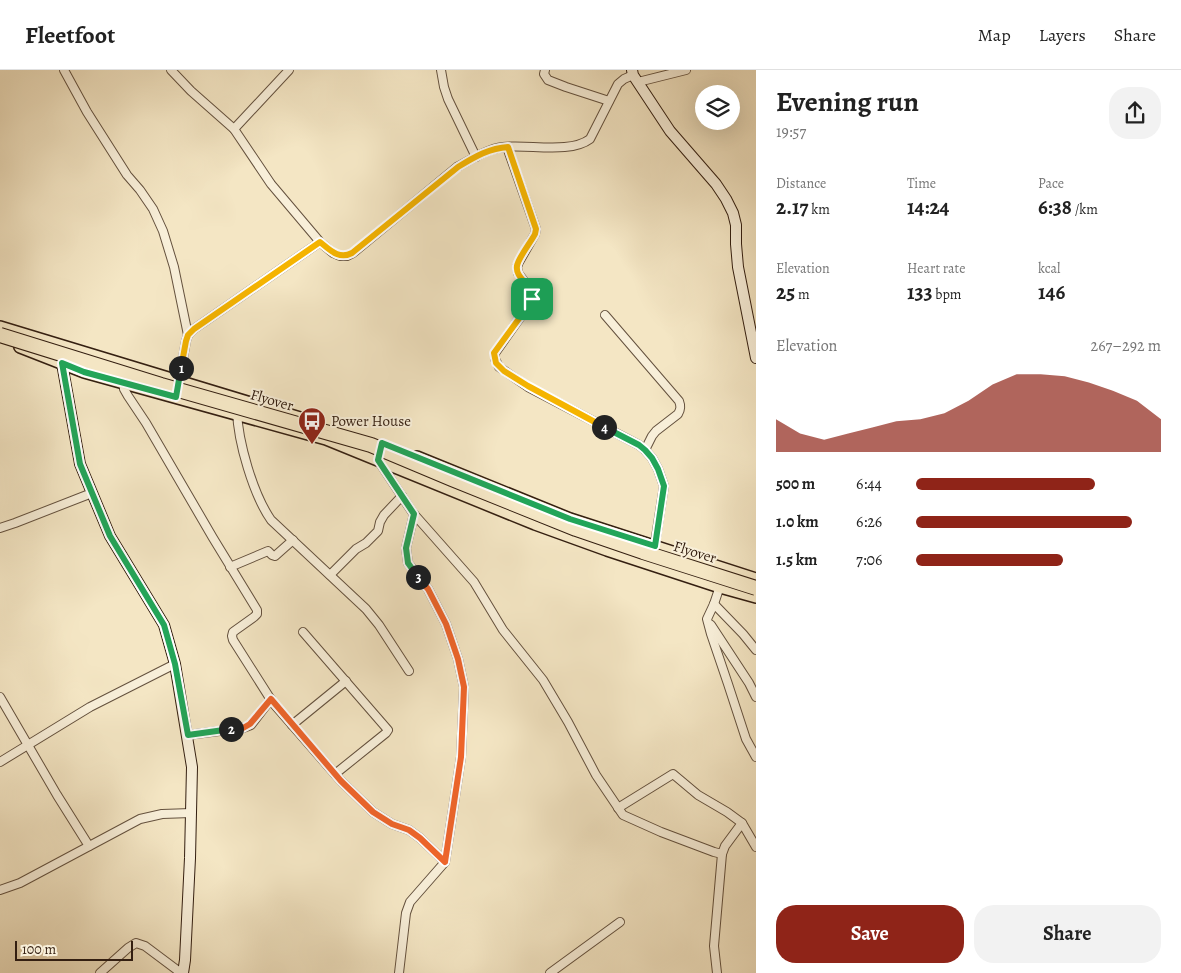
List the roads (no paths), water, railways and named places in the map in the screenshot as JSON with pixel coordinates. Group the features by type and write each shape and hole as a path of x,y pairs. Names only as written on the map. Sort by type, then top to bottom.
{"highway":[{"name":"Flyover","path":"0,335 161,385 371,445 452,480 576,529 756,588"}],"main road":[{"path":"0,327 382,443 570,519 756,578"},
{"path":"0,342 13,345 84,372 326,439 535,524 720,587 756,596"}],"street":[{"path":"64,70 87,112 127,175 153,209 163,231 174,267 188,335"},
{"path":"170,70 234,129 271,184 320,242 333,253 340,256 347,256 352,253 458,167 476,157 501,147 560,147 585,143 590,139 618,84 624,79 634,76 686,70"},
{"path":"234,129 289,70"},
{"path":"441,70 448,99 476,157"},
{"path":"545,70 544,74 548,80 609,102"},
{"path":"634,76 670,132 716,184 734,213 738,267 756,358"},
{"path":"508,147 536,229 517,267 518,273 531,290 532,299 494,353 496,363 504,371 528,386 639,445 652,458 664,486 652,564"},
{"path":"176,397 188,335 320,242"},
{"path":"605,315 679,401 680,410 678,414 656,431 645,450"},
{"path":"59,345 80,464 110,536 164,625 175,664 192,767 192,813 186,942 182,973 144,946 136,943 100,973"},
{"path":"123,364 123,382 128,396 257,610 257,614 234,632 232,636 271,699 335,774 373,812 392,824 409,830 445,862"},
{"path":"237,399 244,458 264,509 271,520 370,614 409,671"},
{"path":"382,443 378,460 414,514 474,582 503,630 543,680 596,775 622,815 661,832 722,854"},
{"path":"0,528 92,492"},
{"path":"330,575 378,530 384,516 402,496"},
{"path":"400,973 406,913 410,902 445,862 461,757 464,687 458,659 446,624 428,589 408,563 406,548 414,514"},
{"path":"230,567 268,551 276,556 293,540"},
{"path":"725,568 720,587 707,619 746,739 756,757"},
{"path":"714,604 756,650"},
{"path":"707,619 749,682 756,697"},
{"path":"303,632 388,731 335,774"},
{"path":"0,762 90,706 175,664"},
{"path":"292,725 346,681"},
{"path":"0,697 2,706 28,745 88,846"},
{"path":"188,735 243,728 250,724 271,699"},
{"path":"618,808 674,774 698,795 742,823 756,847"},
{"path":"0,890 20,883 140,819 162,814 192,813"},
{"path":"717,973 714,946 722,854 725,846 742,823"},
{"path":"550,973 620,922"}],"place":[{"name":"Power House","path":"312,445"}]}
